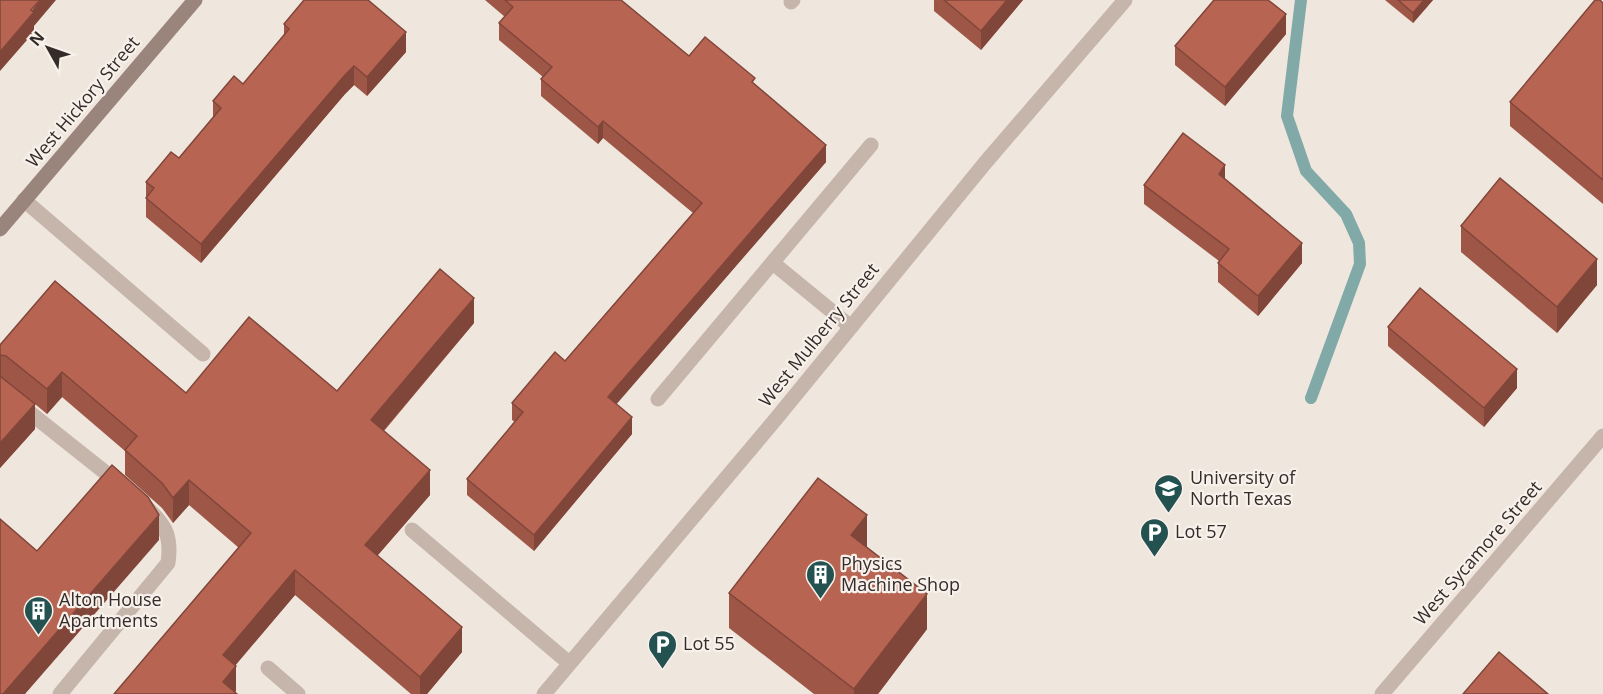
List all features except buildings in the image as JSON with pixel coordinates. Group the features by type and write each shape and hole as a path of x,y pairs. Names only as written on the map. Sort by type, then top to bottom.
{"main road":[{"name":"West Hickory Street","path":"0,229 195,0"}],"street":[{"name":"West Mulberry Street","path":"544,694 985,163 1125,0"},
{"path":"658,399 871,146"},
{"path":"24,200 203,354"},
{"path":"773,263 850,327"},
{"path":"0,389 111,476 155,515 167,532 170,548 168,563 60,694"},
{"name":"West Sycamore Street","path":"1382,694 1603,436"},
{"path":"412,530 569,663"},
{"path":"268,668 298,694"}],"waterway":[{"path":"1301,0 1287,116 1306,171 1346,214 1359,243 1360,264 1311,398"}],"place":[{"name":"University of North Texas","path":"1169,514"},
{"name":"Lot 57","path":"1154,558"},
{"name":"Physics Machine Shop","path":"820,600"},
{"name":"Alton House Apartments","path":"38,636"},
{"name":"Lot 55","path":"662,670"}]}
